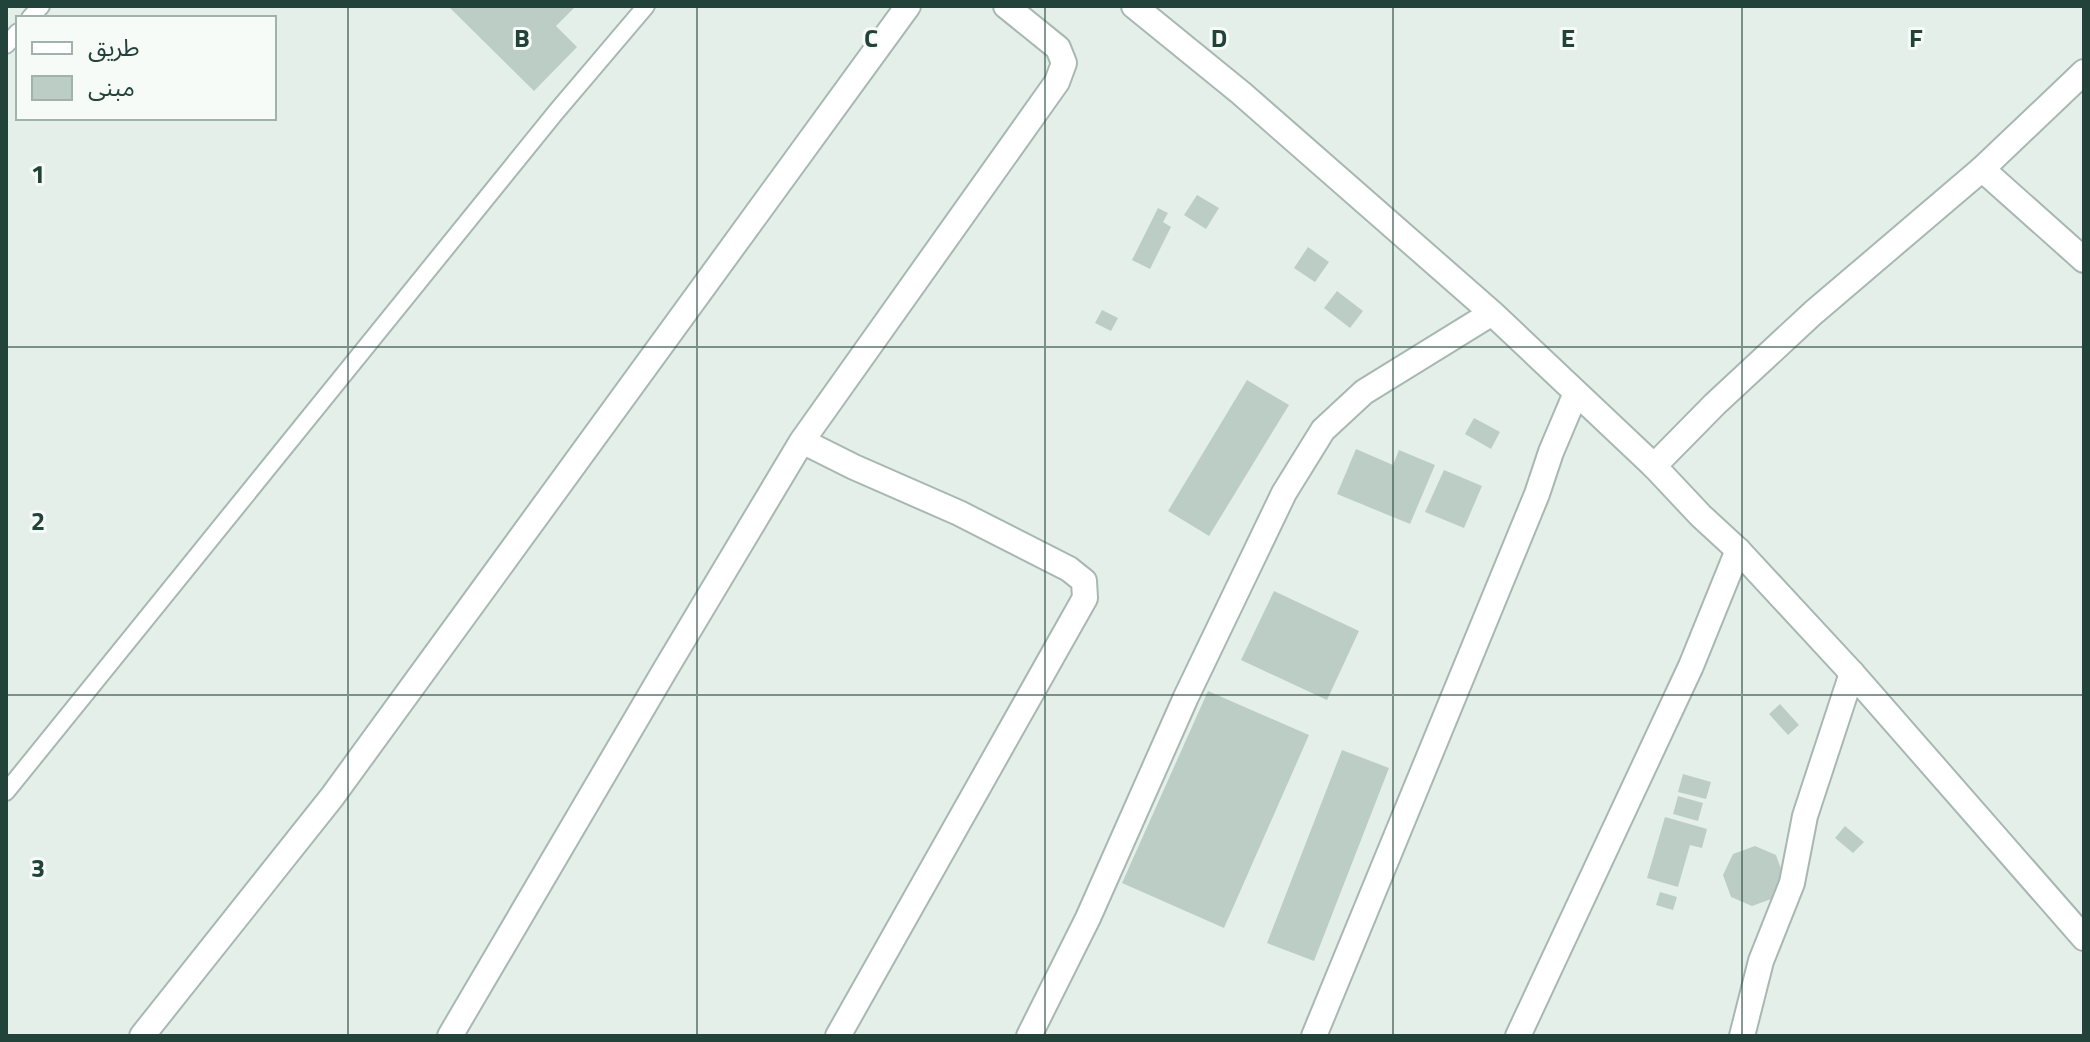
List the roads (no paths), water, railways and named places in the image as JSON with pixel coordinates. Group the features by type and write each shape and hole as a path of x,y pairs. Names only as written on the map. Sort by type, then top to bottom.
{"street":[{"path":"142,1036 332,797 908,6"},
{"path":"450,1036 802,441 1057,82 1064,63 1058,48 1006,6"},
{"path":"1134,6 1241,93 1492,313 1654,466 1738,550 1852,673 2084,938"},
{"path":"1654,466 1813,313 1982,169 2084,72"},
{"path":"1982,169 2084,260"},
{"path":"1029,1036 1088,918 1186,697 1277,507 1323,430 1364,392 1492,313"},
{"path":"1314,1036 1576,393"},
{"path":"802,441 959,513 1069,569 1084,581 1085,598 838,1036"},
{"path":"1518,1036 1691,666 1738,550"},
{"path":"1742,1036 1761,961 1792,883 1805,816 1852,673"}],"lane":[{"path":"6,792 556,112 646,6"}]}
